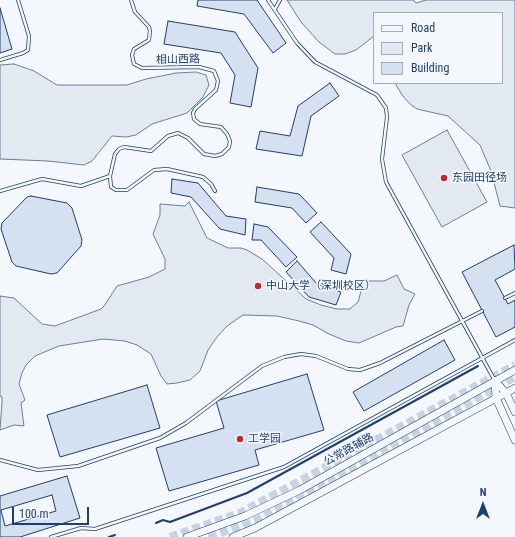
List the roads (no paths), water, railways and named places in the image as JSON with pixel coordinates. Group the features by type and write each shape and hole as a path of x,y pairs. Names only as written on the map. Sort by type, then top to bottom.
{"main road":[{"name":"公常路辅路","path":"187,537 245,516 300,490 515,370"},
{"path":"495,382 506,393 515,412"},
{"path":"495,382 496,398 515,440"},
{"path":"233,537 255,528 515,388"}],"lane":[{"path":"0,60 23,54 28,50 29,36 18,0"},
{"name":"相山西路","path":"110,176 115,154 119,149 124,147 152,151 168,136 178,133 188,138 204,154 215,156 222,154 230,147 230,141 227,134 221,127 200,124 194,119 193,113 195,109 216,90 218,81 214,71 199,67 142,68 134,64 132,55 134,49 149,40 150,31 149,27 135,12 131,0"},
{"path":"268,0 297,43 315,62 377,95 386,108 387,117 382,159 386,182 495,382"},
{"path":"275,10 280,0"},
{"path":"0,191 42,179 81,186 110,176 111,187 122,191 128,190 154,170 167,169 203,177 211,184 215,191"},
{"path":"505,298 515,293"},
{"path":"0,460 38,470 78,466 160,438 186,423 262,366 284,357 302,354 316,356 348,369 360,370 380,363 482,311"},
{"path":"51,537 81,528 95,529 284,467 515,340"}],"tunnel":[{"path":"170,537 242,512 515,365"},
{"path":"209,537 257,520 363,463 515,377"}],"place":[{"name":"东园田径场","path":"444,178"},
{"name":"中山大学（深圳校区）","path":"258,286"},
{"name":"工学园","path":"240,439"}]}
